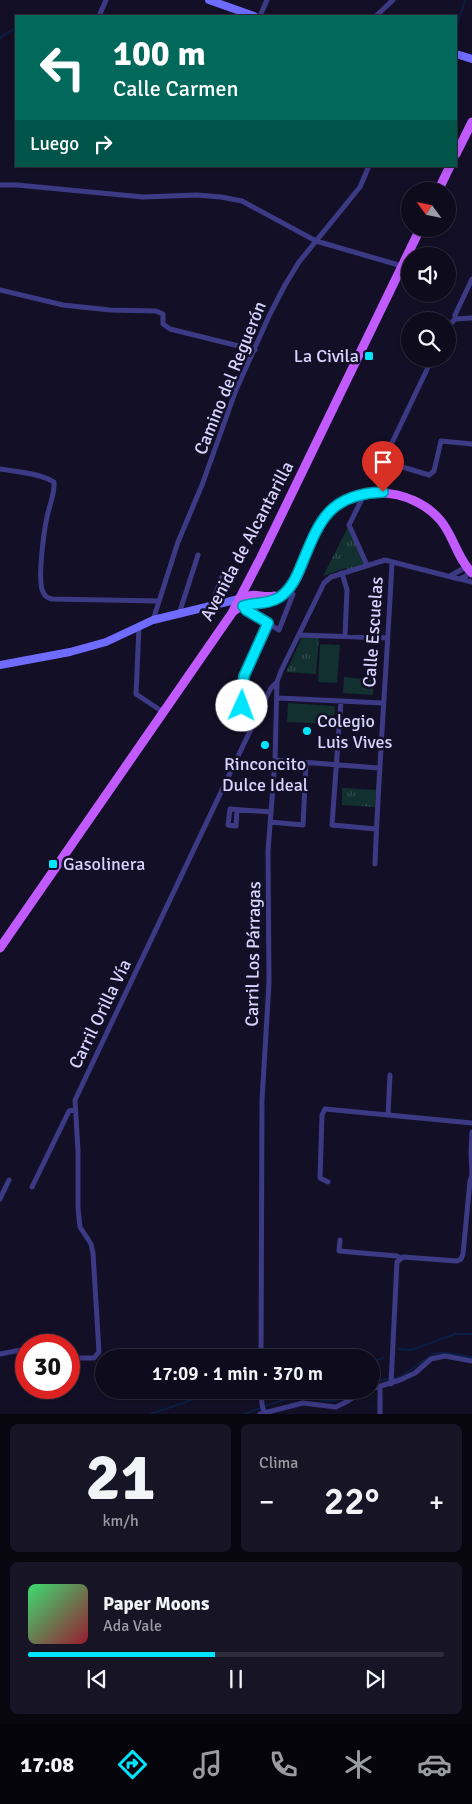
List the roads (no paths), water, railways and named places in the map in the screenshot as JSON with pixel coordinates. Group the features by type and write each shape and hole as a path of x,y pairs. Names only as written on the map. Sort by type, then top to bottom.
{"main road":[{"path":"209,0 248,15"},
{"path":"457,54 472,59"},
{"path":"457,152 472,122"},
{"path":"442,182 450,167"},
{"name":"Avenida de Alcantarilla","path":"0,948 232,613 245,603 251,577 401,268"},
{"path":"0,665 70,652 106,642 153,620 211,606 271,602 289,593 316,530 326,514 342,501 354,497 374,493 389,493 404,496 414,501 431,512 446,528 459,556 469,570"},
{"path":"251,577 251,588 255,594 269,597 289,593"},
{"path":"245,603 255,594"}],"street":[{"path":"99,15 106,0"},
{"path":"260,15 267,0"},
{"path":"377,15 393,0"},
{"name":"Camino del Reguerón","path":"153,620 178,542 202,485 236,390 269,316 285,285 316,241 360,187 368,167"},
{"path":"0,185 143,197 197,195 242,201 316,241 401,266"},
{"path":"456,313 472,279"},
{"path":"0,290 28,295 63,305 110,310 156,311 163,314 163,324 170,329 255,350"},
{"path":"456,319 472,318"},
{"path":"428,367 389,449 388,457 396,465 429,475 434,471 441,441 472,444"},
{"path":"0,469 30,474 54,482 45,526 41,566 41,586 42,592 46,597 52,600 159,601"},
{"path":"362,500 349,525 367,565"},
{"path":"179,614 198,555"},
{"name":"Carril Los Párragas","path":"261,1349 262,1100 269,983 267,901 278,698 277,682 324,583 331,577 367,565 381,561 392,562"},
{"path":"392,562 472,582"},
{"name":"Calle Escuelas","path":"375,864 382,703 392,562"},
{"path":"450,576 469,570"},
{"path":"459,579 466,576 469,570"},
{"path":"342,574 347,590 345,636"},
{"path":"211,606 222,577"},
{"path":"255,594 257,600 245,603 246,610 280,630 289,593"},
{"path":"242,706 244,676 268,623"},
{"path":"139,627 136,694 163,712"},
{"path":"299,635 388,638"},
{"name":"Carril Orilla Vía","path":"80,1358 94,1358 100,1352 93,1253 80,1227 78,1208 78,1151 75,1100 259,712 271,688 277,682"},
{"path":"278,698 382,703"},
{"path":"341,701 332,824 376,829"},
{"path":"275,760 379,768"},
{"path":"270,822 303,825 306,762"},
{"path":"237,810 271,812"},
{"path":"388,1115 390,1075"},
{"path":"32,1187 69,1111 75,1109"},
{"path":"328,1182 320,1178 322,1115 325,1109 472,1123"},
{"path":"340,1240 339,1251 397,1256 400,1258 457,1261 461,1259 472,1175 472,1132"},
{"path":"0,1198 9,1180"},
{"path":"390,1384 397,1262 400,1258"},
{"path":"0,1354 15,1352"},
{"path":"380,1387 414,1373 431,1359 445,1356 472,1361"},
{"path":"262,1399 262,1413 303,1402 336,1407 352,1399"},
{"path":"380,1399 380,1414"}],"waterway":[{"path":"457,25 465,0"},
{"path":"0,39 15,29"},
{"path":"399,1349 411,1350 455,1334 472,1334"},
{"path":"380,1380 400,1377 437,1353 472,1357"},
{"path":"151,1414 194,1399"},
{"path":"245,1414 289,1399"},
{"path":"320,1399 330,1401 340,1399"}],"place":[{"name":"La Civila","path":"369,356"},
{"name":"Colegio Luis Vives","path":"307,731"},
{"name":"Rinconcito Dulce Ideal","path":"265,745"},
{"name":"Gasolinera","path":"53,864"}]}
